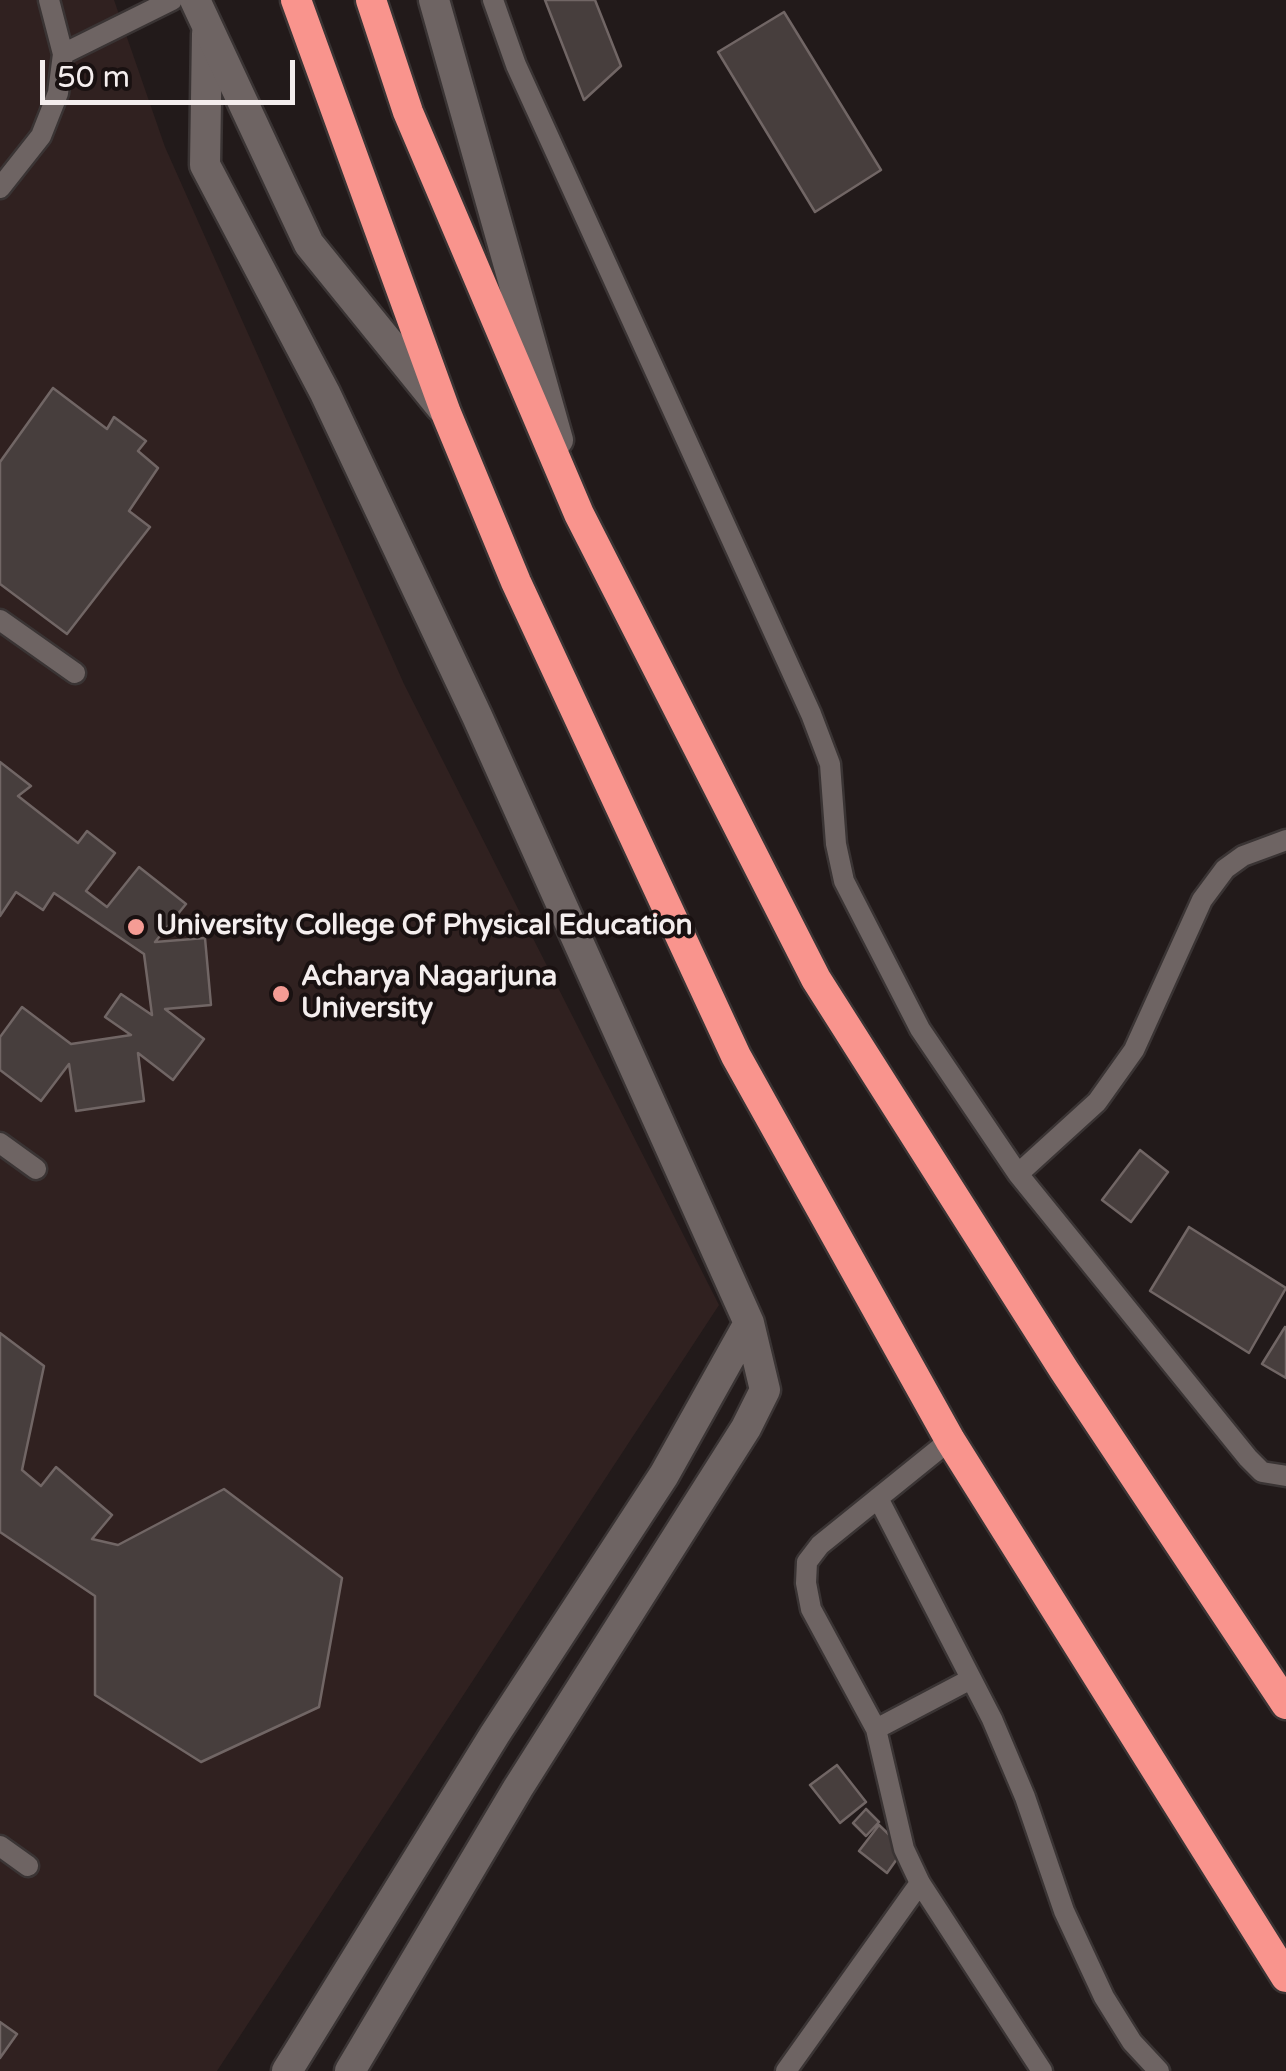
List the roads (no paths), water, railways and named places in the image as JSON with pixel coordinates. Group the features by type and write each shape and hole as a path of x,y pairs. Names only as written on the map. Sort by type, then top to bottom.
{"highway":[{"path":"296,0 446,413 516,582 736,1056 950,1440 1286,1977"},
{"path":"370,0 408,112 579,514 816,979 1064,1370 1286,1704"}],"street":[{"path":"195,0 310,244 446,413"},
{"path":"434,0 579,514"},
{"path":"208,34 205,165 325,393 469,698 749,1323 765,1390 746,1428 614,1631 350,2071"},
{"path":"287,2071 495,1734 664,1475 749,1323"}],"lane":[{"path":"0,188 41,136 58,93 63,54 49,0"},
{"path":"63,54 172,0"},
{"path":"493,0 516,65 811,714 830,764 836,844 844,881 920,1028 1018,1174 1248,1458 1262,1472 1286,1476"},
{"path":"0,620 75,673"},
{"path":"1018,1174 1097,1102 1134,1050 1202,900 1225,869 1242,856 1286,840"},
{"path":"0,1143 36,1169"},
{"path":"950,1440 820,1545 807,1562 806,1583 811,1609 876,1729 904,1849 920,1883 1042,2071"},
{"path":"878,1498 972,1679 1025,1796 1064,1911 1104,1997 1132,2042 1159,2071"},
{"path":"876,1729 972,1679"},
{"path":"0,1846 28,1866"},
{"path":"786,2071 920,1883"}],"place":[{"name":"University College Of Physical Education","path":"136,927"},
{"name":"Acharya Nagarjuna University","path":"281,994"}]}
